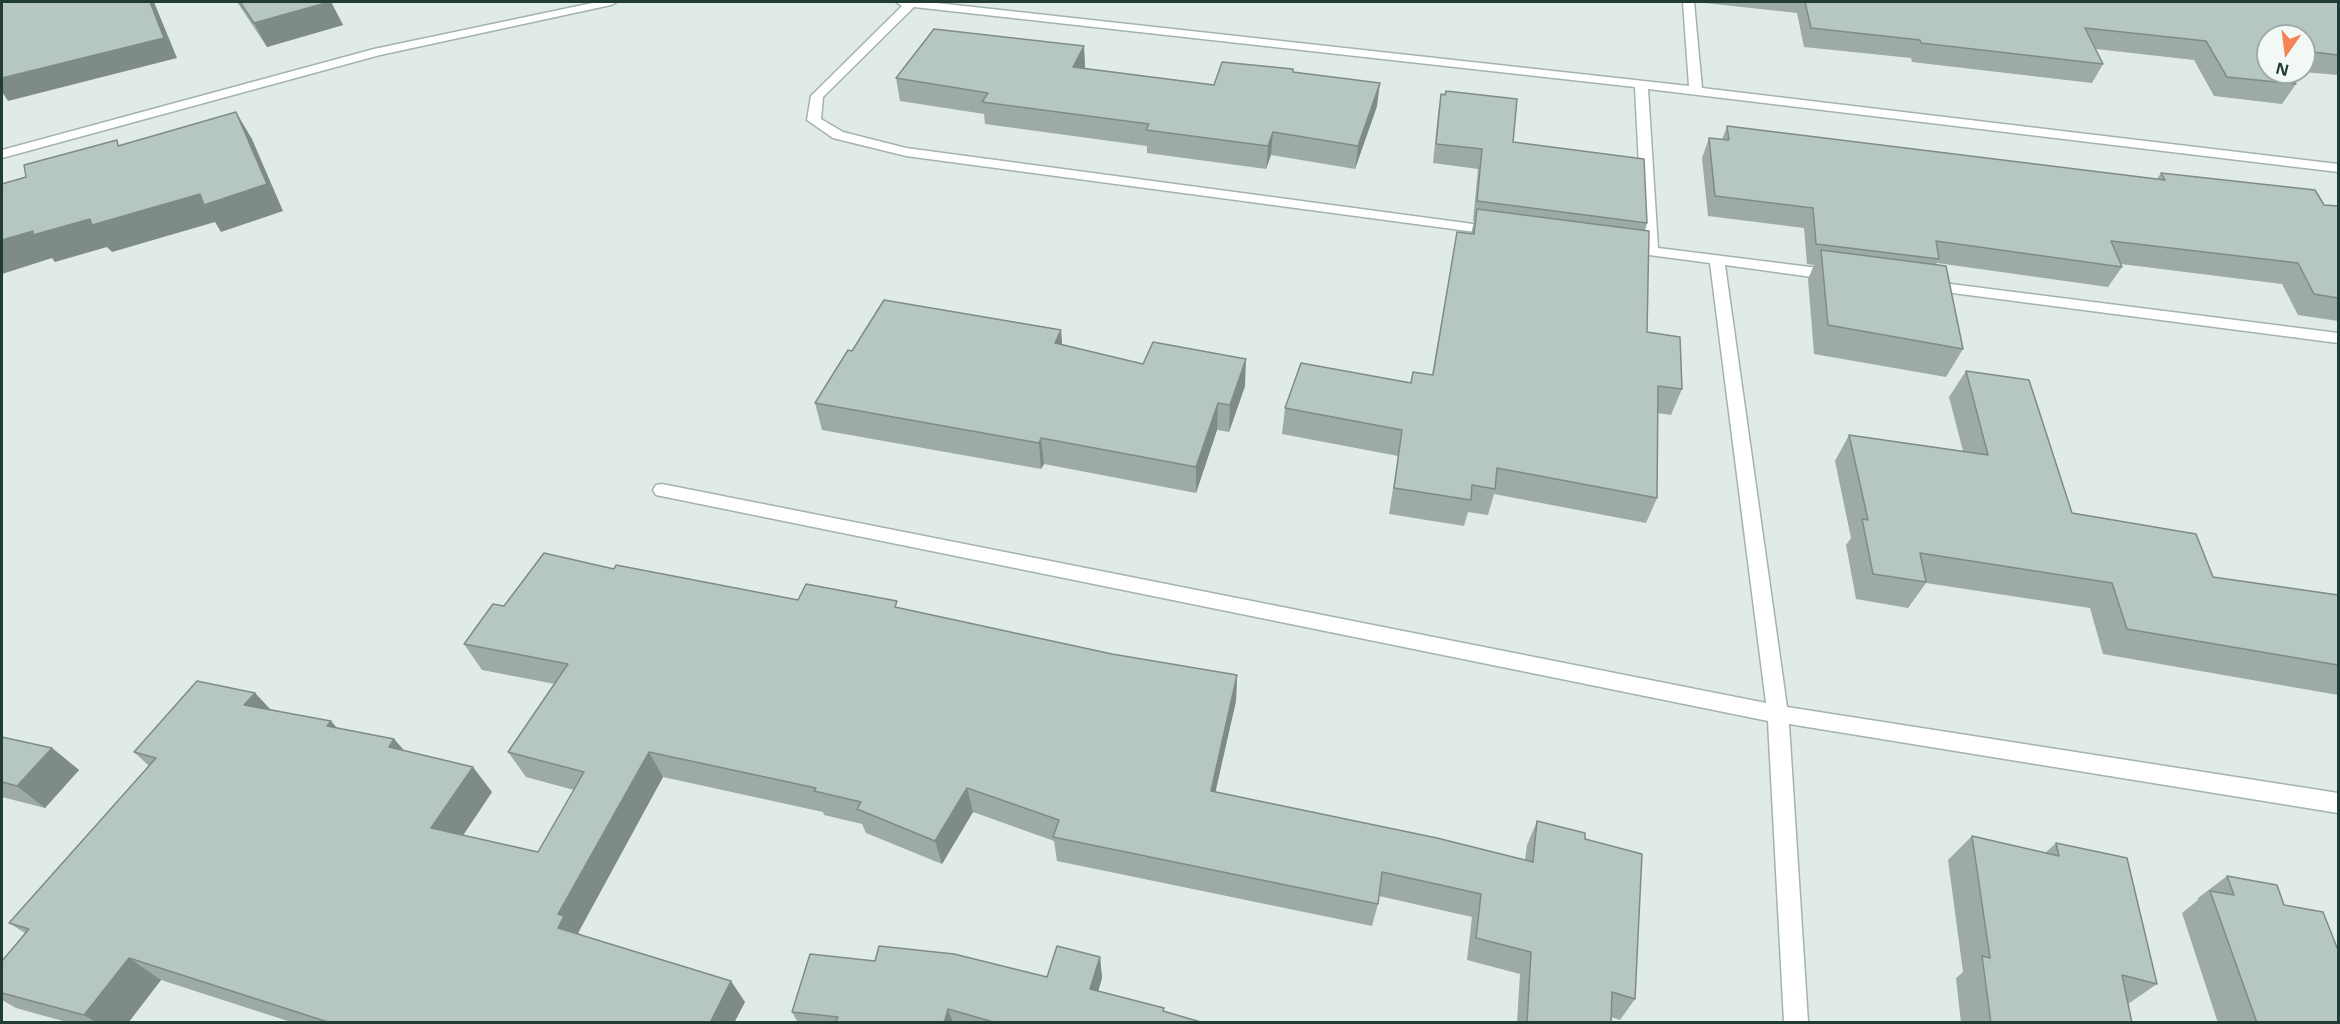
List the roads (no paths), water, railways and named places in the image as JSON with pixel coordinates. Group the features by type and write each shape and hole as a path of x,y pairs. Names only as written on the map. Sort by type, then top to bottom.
{"street":[{"path":"2,154 378,52 611,2"},
{"path":"1509,232 906,152 838,135 814,120 817,96 905,2 1696,90 2338,168"},
{"path":"1689,2 1696,90"},
{"path":"1641,84 1651,251"},
{"path":"1616,246 1846,276"},
{"path":"1717,260 1778,714 1796,1023"},
{"path":"1917,285 2338,338"},
{"path":"662,490 1778,714 2338,803"}]}
